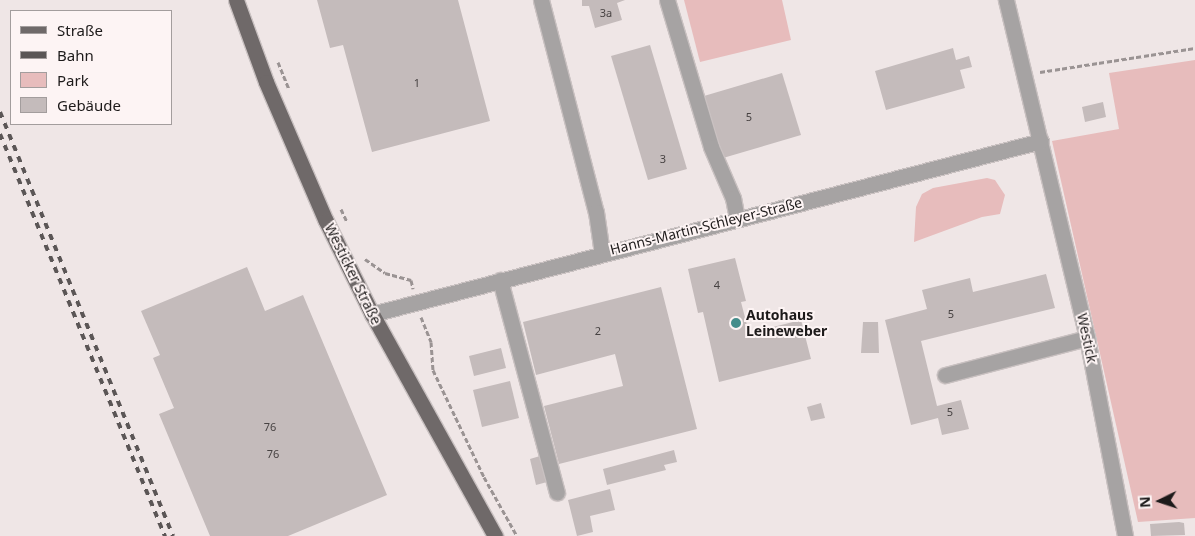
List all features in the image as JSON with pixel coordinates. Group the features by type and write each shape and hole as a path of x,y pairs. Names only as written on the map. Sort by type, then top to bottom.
{"main road":[{"name":"Westicker Straße","path":"236,0 292,145 372,314 495,536"}],"street":[{"path":"541,0 596,212 602,253"},
{"path":"667,0 711,147 733,198 737,218"},
{"name":"Westick","path":"1006,0 1026,74 1087,338 1125,536"},
{"name":"Hanns-Martin-Schleyer-Straße","path":"372,314 737,218 1041,141"},
{"path":"500,280 557,493"},
{"path":"945,375 1087,338"}],"path":[{"path":"1026,74 1195,48"},
{"path":"275,54 292,97"},
{"path":"336,200 349,226"},
{"path":"361,251 374,267 411,280 416,303 431,342 433,370 484,477 517,536"}],"green space":[{"path":"684,0 782,0 791,40 700,62"},
{"path":"1195,60 1195,518 1138,522 1052,141 1119,129 1109,73"},
{"path":"987,178 995,180 1005,195 1000,214 982,217 914,242 916,207 922,194 933,188"}],"building":[{"path":"317,0 458,0 490,121 372,152 343,45 330,48"},
{"path":"582,0 625,0 617,3 622,20 595,28 589,6 582,6"},
{"path":"650,45 687,169 648,180 611,56"},
{"path":"953,48 956,60 969,56 972,67 960,70 965,88 886,110 875,71"},
{"path":"782,73 801,135 723,158 704,96"},
{"path":"1103,102 1106,117 1085,122 1082,107"},
{"path":"735,258 746,301 741,302 749,333 801,320 811,359 719,382 703,312 698,313 688,269"},
{"path":"247,267 265,311 303,295 387,495 288,536 210,536 159,414 174,408 153,358 160,355 141,311"},
{"path":"1046,274 1055,308 921,341 937,406 961,400 969,429 942,435 938,418 911,425 885,320 927,309 922,290 970,278 973,292"},
{"path":"661,287 697,429 559,464 544,406 623,386 615,354 536,375 523,322"},
{"path":"863,322 878,322 879,353 861,353"},
{"path":"501,348 506,368 474,376 469,356"},
{"path":"510,381 519,418 482,427 473,390"},
{"path":"821,403 825,418 811,421 807,407"},
{"path":"674,450 677,462 664,465 666,470 607,485 603,469"},
{"path":"540,456 547,482 536,485 530,459"},
{"path":"610,489 615,510 590,516 593,532 577,536 568,500"},
{"path":"1184,523 1185,535 1151,536 1150,524"}],"railway":[{"path":"0,112 173,536"},
{"path":"0,134 165,536"}],"place":[{"name":"Autohaus Leineweber","path":"736,323"}]}
